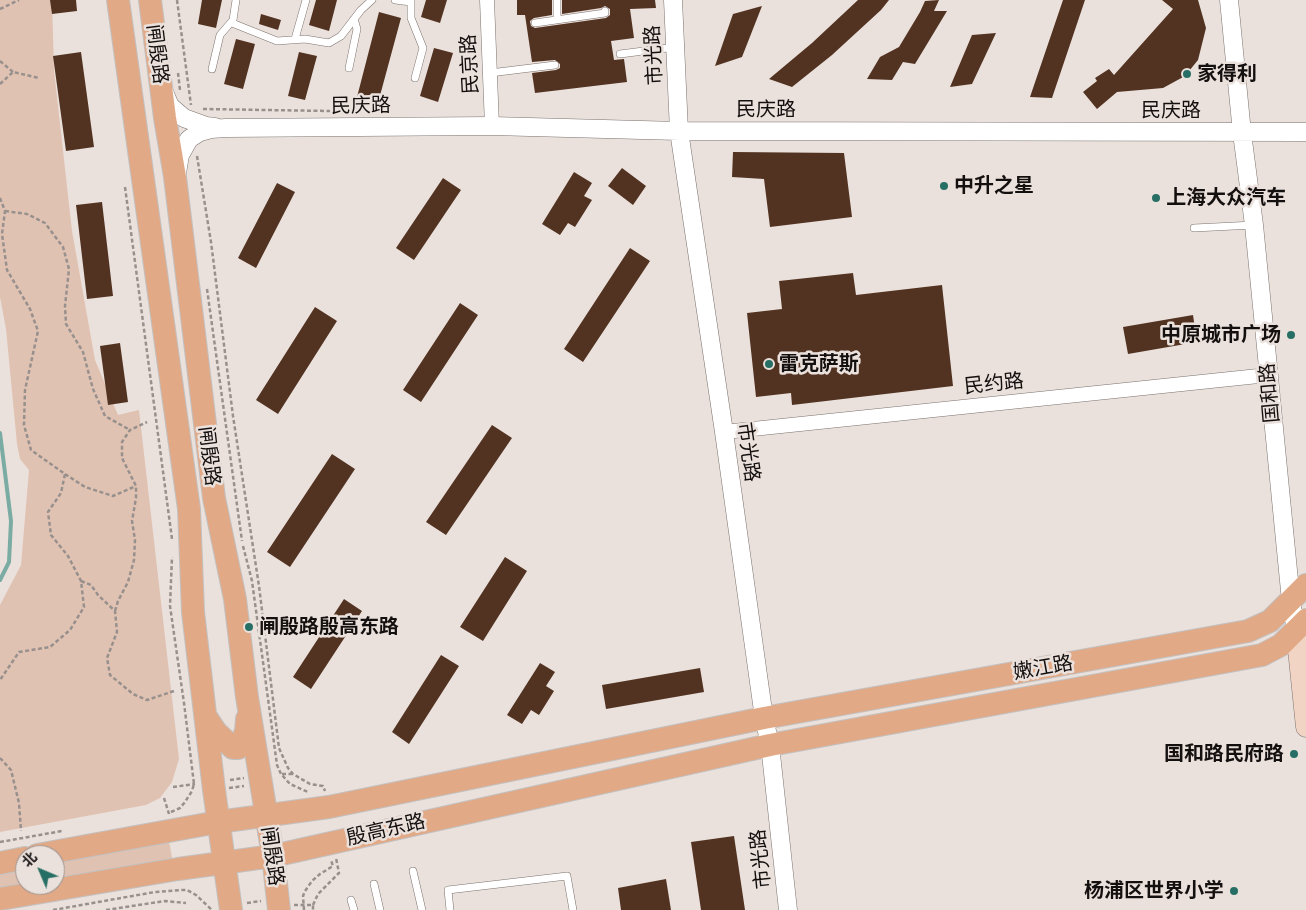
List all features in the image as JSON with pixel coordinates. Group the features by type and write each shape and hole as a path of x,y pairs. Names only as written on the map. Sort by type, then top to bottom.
{"main road":[{"name":"闸殷路","path":"118,0 189,509 193,612 205,716 207,786 218,822 224,864 224,908"},
{"name":"闸殷路","path":"150,0 169,75 177,199 214,498 234,599 247,697 267,778 266,814 278,905"},
{"name":"嫩江路","path":"764,718 1248,631 1270,621 1298,593"},
{"name":"嫩江路","path":"770,745 1262,655 1281,645 1301,625"},
{"name":"国和路","path":"1301,625 1306,727"},
{"path":"205,716 216,732 228,744 233,748 238,748 242,745 246,731 247,697"},
{"name":"殷高东路","path":"65,850 266,814 322,801 764,718"},
{"name":"殷高东路","path":"0,899 178,869 273,856 770,745"},
{"path":"0,863 15,860"}],"street":[{"name":"民京路","path":"487,0 492,126"},
{"name":"市光路","path":"673,0 678,131 724,432 764,718 770,745 788,910"},
{"name":"国和路","path":"1229,0 1242,132 1254,225 1268,375 1301,625"},
{"path":"169,75 170,106 196,121 196,134 186,143 180,155 177,168 177,199"},
{"name":"民庆路","path":"196,121 226,128 492,126 678,131 1306,132"},
{"name":"民约路","path":"724,432 1268,375"}],"lane":[{"path":"212,69 220,35 232,23 236,0"},
{"path":"295,39 306,0"},
{"path":"395,0 411,1 411,18 423,48 415,78"},
{"path":"557,0 557,19"},
{"path":"232,23 277,41 282,42 295,39 329,43 341,36 370,1"},
{"path":"534,23 605,13 605,11"},
{"path":"349,68 357,29 354,19"},
{"path":"620,54 675,47"},
{"path":"490,73 555,65"},
{"path":"1194,228 1254,225"},
{"path":"414,871 422,910"},
{"path":"450,910 448,890 567,876 573,910"},
{"path":"374,884 380,910"},
{"path":"351,900 354,910"}],"path":[{"path":"0,7 4,8 19,0"},
{"path":"169,813 180,808 190,794 207,786 267,778 285,779 296,788 322,801 323,786 310,784 293,774 288,768 279,748 259,586 233,416 211,242 198,165 197,154 201,146 192,110 177,0"},
{"path":"0,61 13,72 39,78"},
{"path":"0,84 13,72"},
{"path":"169,75 196,121"},
{"path":"196,121 332,111"},
{"path":"125,186 172,545"},
{"path":"0,198 5,211 2,234 7,270 30,309 38,331 25,390 24,425 31,450 86,487 114,496 136,486"},
{"path":"5,211 27,214 45,223 63,247 68,269 65,306 66,324 83,352 93,389 105,416 130,430"},
{"path":"207,286 242,539 252,582 277,765 267,778"},
{"path":"147,422 130,430 122,442 122,458 136,486 132,521 135,540 134,560 128,582 115,611 117,632 107,658 110,675 133,694 147,700 174,691"},
{"path":"0,680 19,652 50,646 70,630 84,606 81,581 68,556 51,535 48,512 61,492 65,474"},
{"path":"172,551 170,606 184,702 207,786"},
{"path":"81,581 91,585 115,611"},
{"path":"0,758 11,770 19,803 21,831"},
{"path":"173,787 207,786 293,774"},
{"path":"267,778 285,779"},
{"path":"190,794 207,786"},
{"path":"313,905 318,894 339,873 332,842"},
{"path":"304,910 303,896 312,881 333,866"},
{"path":"53,910 156,892 182,890 187,890 224,908 278,905 303,896"},
{"path":"106,910 165,901 186,903"}],"shaded area":[{"path":"0,0 52,0 54,70 72,231 95,360 118,415 139,410 179,759 172,782 160,798 146,805 0,832 0,605 21,565 29,470 20,459 17,444 6,329 0,297"},
{"path":"169,841 173,863 65,879 65,860"},
{"path":"15,871 15,887 0,890 0,875"}],"building":[{"path":"50,0 76,0 77,11 52,14"},
{"path":"202,0 222,0 216,28 198,24"},
{"path":"316,0 337,0 329,31 309,25"},
{"path":"426,0 447,0 440,23 421,17"},
{"path":"517,0 552,0 552,15 534,18 530,21 531,26 535,28 606,18 610,15 610,9 605,6 562,14 562,0 655,0 656,8 630,9 634,38 611,41 614,60 624,59 627,82 535,93 532,73 556,70 560,68 560,64 555,60 532,62 525,15 517,15"},
{"path":"858,0 889,0 881,10 832,55 792,87 769,79 812,43"},
{"path":"939,0 934,11 947,11 915,64 903,62 892,80 867,79 880,57 899,47 925,1"},
{"path":"1063,0 1085,0 1052,98 1030,97"},
{"path":"1162,0 1198,0 1206,28 1198,60 1185,76 1163,88 1117,92 1097,109 1083,92 1097,81 1095,78 1109,69 1114,75 1173,9"},
{"path":"762,6 742,57 715,66 733,14"},
{"path":"379,12 401,18 378,103 357,97"},
{"path":"261,14 281,20 278,30 259,24"},
{"path":"996,33 972,84 950,87 972,35"},
{"path":"236,39 255,44 243,89 224,84"},
{"path":"434,48 453,53 438,102 420,96"},
{"path":"81,52 94,147 66,151 53,56"},
{"path":"299,52 317,56 305,100 288,96"},
{"path":"733,152 844,153 852,217 770,227 764,179 732,177"},
{"path":"622,168 646,186 633,205 608,186"},
{"path":"574,172 592,183 584,196 592,200 575,227 568,223 560,235 542,224"},
{"path":"443,178 461,190 414,260 396,248"},
{"path":"277,183 295,192 256,268 238,258"},
{"path":"102,202 113,296 87,299 76,205"},
{"path":"630,248 650,261 583,362 564,349"},
{"path":"853,273 856,295 942,285 953,386 792,405 791,393 756,397 747,313 782,309 779,281"},
{"path":"460,303 478,315 421,402 403,390"},
{"path":"315,307 337,321 278,414 256,400"},
{"path":"1193,315 1197,342 1128,354 1123,327"},
{"path":"120,343 128,402 108,405 100,346"},
{"path":"492,425 512,438 446,535 426,522"},
{"path":"332,454 355,469 290,567 267,552"},
{"path":"505,557 527,571 483,641 460,627"},
{"path":"344,599 362,611 311,689 293,677"},
{"path":"441,655 459,666 409,744 392,732"},
{"path":"540,663 555,672 546,686 554,691 539,715 531,710 522,724 507,715"},
{"path":"700,668 704,692 606,709 602,685"},
{"path":"734,836 745,910 701,910 691,842"},
{"path":"666,879 671,910 621,910 618,888"}],"waterway":[{"path":"0,433 11,521 9,562 0,580"}],"place":[{"name":"家得利","path":"1187,74"},
{"name":"中升之星","path":"944,186"},
{"name":"上海大众汽车","path":"1156,198"},
{"name":"中原城市广场","path":"1291,335"},
{"name":"雷克萨斯","path":"769,364"},
{"name":"闸殷路殷高东路","path":"249,627"},
{"name":"国和路民府路","path":"1294,754"},
{"name":"杨浦区世界小学","path":"1234,891"}]}
